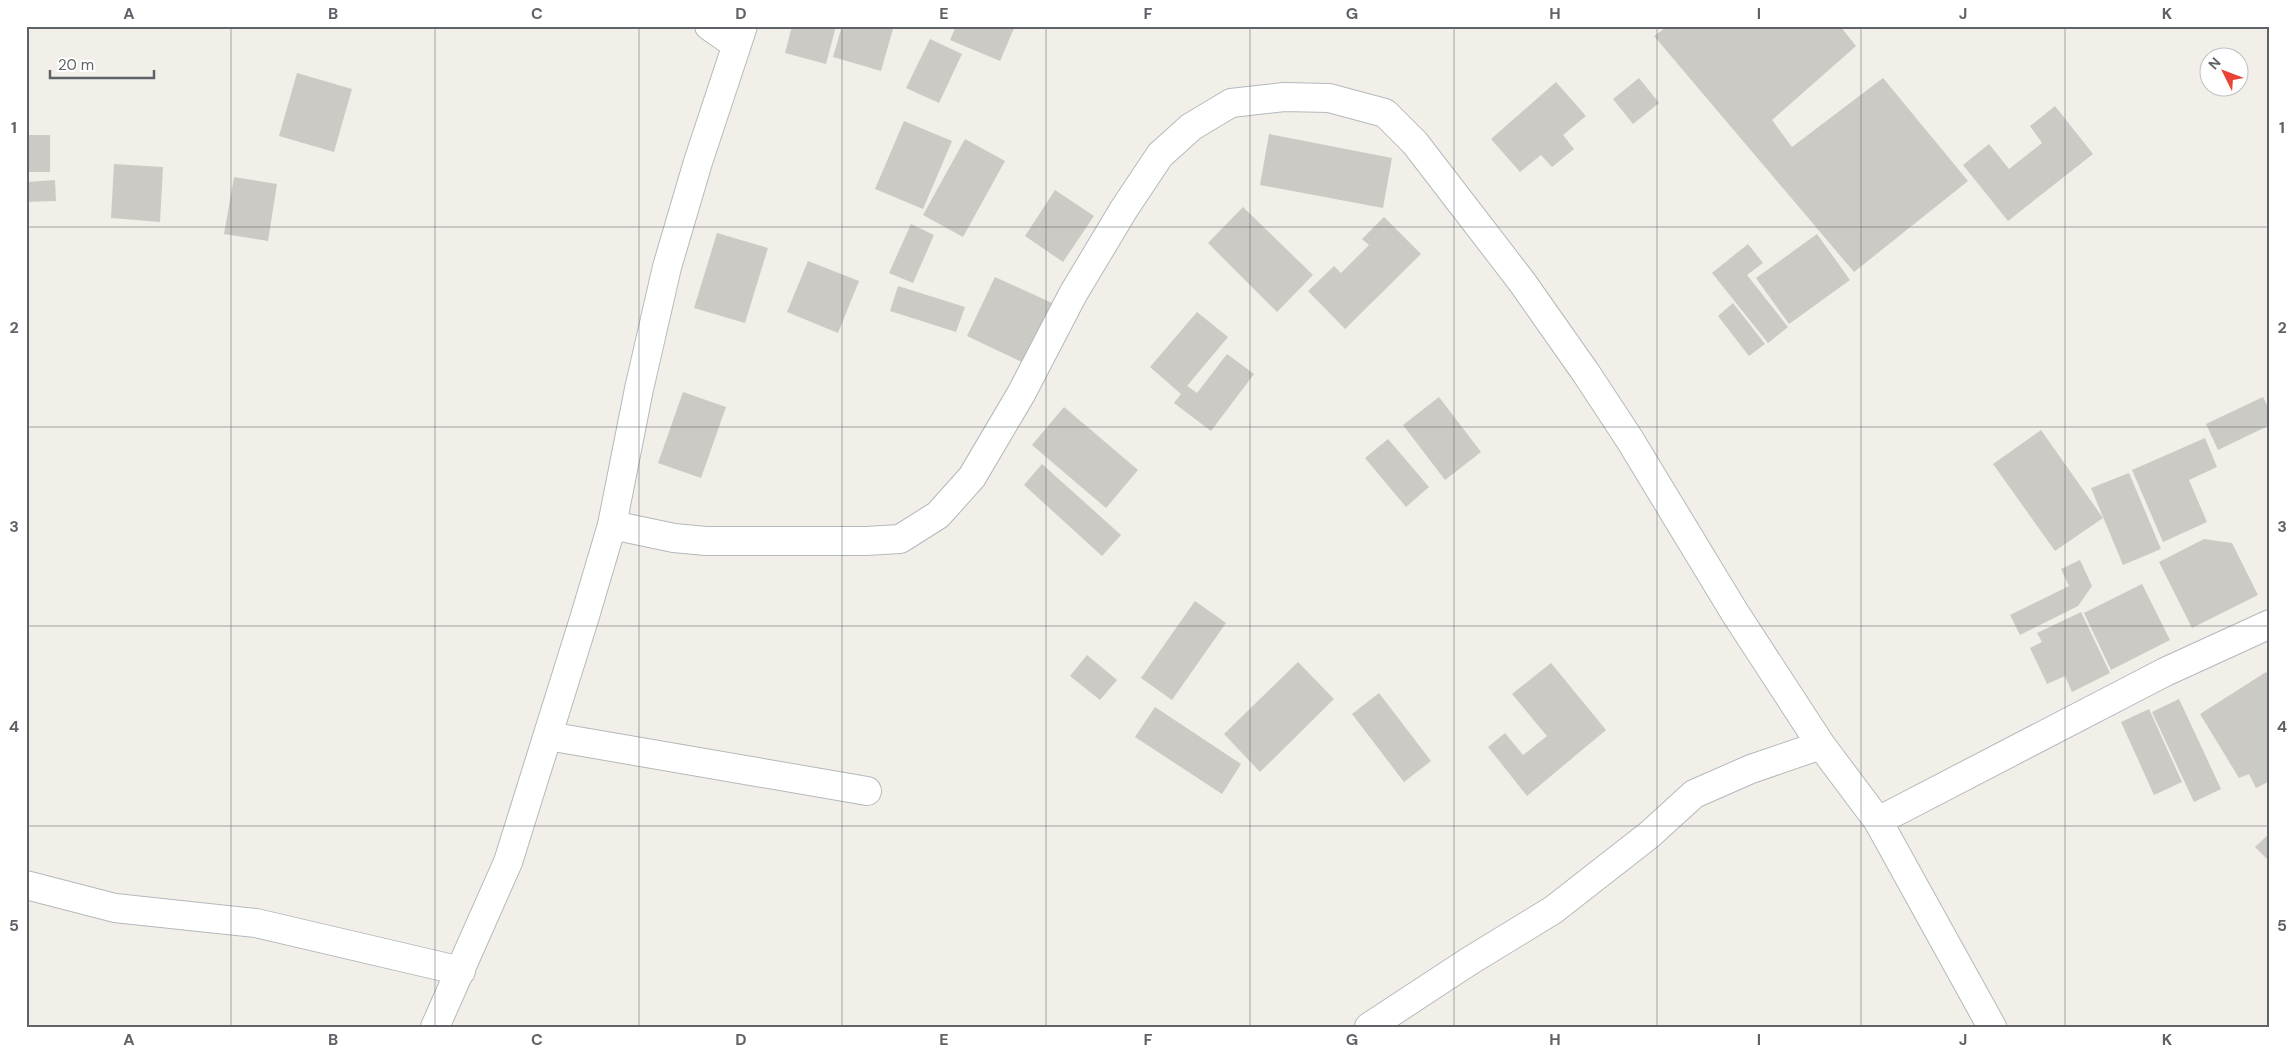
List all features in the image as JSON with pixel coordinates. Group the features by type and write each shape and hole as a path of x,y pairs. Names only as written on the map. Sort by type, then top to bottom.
{"street":[{"path":"435,1027 508,862 612,525 639,388 667,267 739,35 709,26"},
{"path":"612,525 674,538 706,542 900,539 938,515 972,477 1021,394 1073,294 1124,209 1160,155 1191,127 1232,103 1284,97 1329,98 1385,113 1415,143 1522,282 1630,440 1735,613 1821,745 1878,821 1992,1027"},
{"path":"1878,821 2164,672 2270,624"},
{"path":"548,736 867,791"},
{"path":"1369,1027 1468,962 1553,910 1649,835 1694,794 1751,769 1821,745"},
{"path":"26,885 115,908 256,923 461,971"}],"building":[{"path":"792,26 836,26 826,64 785,53"},
{"path":"842,26 884,26 893,29 881,71 833,57"},
{"path":"956,26 1015,26 1000,61 950,40"},
{"path":"1668,26 1840,26 1856,46 1772,120 1792,147 1883,78 1968,181 1854,272 1654,36"},
{"path":"930,39 962,54 939,103 906,88"},
{"path":"297,73 352,89 334,152 279,136"},
{"path":"1639,78 1659,103 1633,124 1613,99"},
{"path":"1556,82 1586,116 1563,135 1574,149 1552,167 1541,155 1520,172 1491,139"},
{"path":"2055,106 2093,154 2008,221 1963,165 1989,144 2009,169 2042,143 2030,126"},
{"path":"904,121 952,141 923,209 875,189"},
{"path":"1269,134 1392,158 1383,208 1260,185"},
{"path":"26,135 50,135 50,172 26,172"},
{"path":"965,139 1005,161 963,237 923,215"},
{"path":"114,164 163,167 160,222 111,218"},
{"path":"234,177 277,184 268,241 224,234"},
{"path":"55,180 56,201 26,202 26,182"},
{"path":"1055,190 1094,216 1063,262 1025,236"},
{"path":"1243,207 1313,275 1277,312 1208,243"},
{"path":"1384,217 1421,254 1345,329 1308,291 1334,266 1341,273 1369,245 1362,239"},
{"path":"911,224 934,235 913,283 889,273"},
{"path":"717,233 768,248 745,323 694,308"},
{"path":"1817,234 1850,280 1789,324 1756,278"},
{"path":"1748,244 1763,263 1747,275 1788,327 1768,343 1712,273"},
{"path":"808,261 859,281 838,333 787,312"},
{"path":"995,277 1052,303 1024,363 967,336"},
{"path":"898,286 965,307 956,332 890,311"},
{"path":"1733,303 1765,344 1749,356 1718,316"},
{"path":"1197,312 1228,337 1187,386 1197,393 1227,354 1254,374 1211,431 1174,403 1181,394 1150,367"},
{"path":"683,392 726,407 701,478 658,463"},
{"path":"1439,397 1481,452 1445,480 1403,425"},
{"path":"2263,397 2270,411 2270,425 2218,450 2206,424"},
{"path":"1064,407 1138,470 1106,508 1032,445"},
{"path":"2041,430 2103,518 2055,551 1993,464"},
{"path":"2205,438 2217,467 2189,480 2207,522 2163,542 2132,470"},
{"path":"1388,439 1429,487 1406,507 1365,458"},
{"path":"1042,464 1121,535 1102,556 1024,485"},
{"path":"2129,473 2161,549 2123,565 2091,488"},
{"path":"2204,539 2232,543 2258,595 2192,628 2159,562"},
{"path":"2080,560 2092,586 2078,606 2020,635 2010,615 2069,586 2061,569"},
{"path":"2142,584 2170,640 2111,670 2084,613"},
{"path":"1195,601 1226,623 1172,700 1141,678"},
{"path":"2081,612 2110,673 2072,692 2065,676 2047,684 2030,648 2042,642 2037,633"},
{"path":"1087,655 1117,680 1100,700 1070,676"},
{"path":"1298,662 1334,699 1260,772 1224,734"},
{"path":"1551,663 1606,730 1527,796 1488,747 1505,733 1523,755 1547,736 1512,694"},
{"path":"2266,672 2270,679 2270,781 2256,788 2249,774 2239,778 2200,714"},
{"path":"1379,693 1431,761 1404,782 1352,714"},
{"path":"2179,699 2221,789 2194,802 2152,712"},
{"path":"1155,707 1241,764 1222,794 1135,737"},
{"path":"2149,709 2182,782 2154,795 2121,722"},
{"path":"2270,833 2270,862 2255,847"}]}
